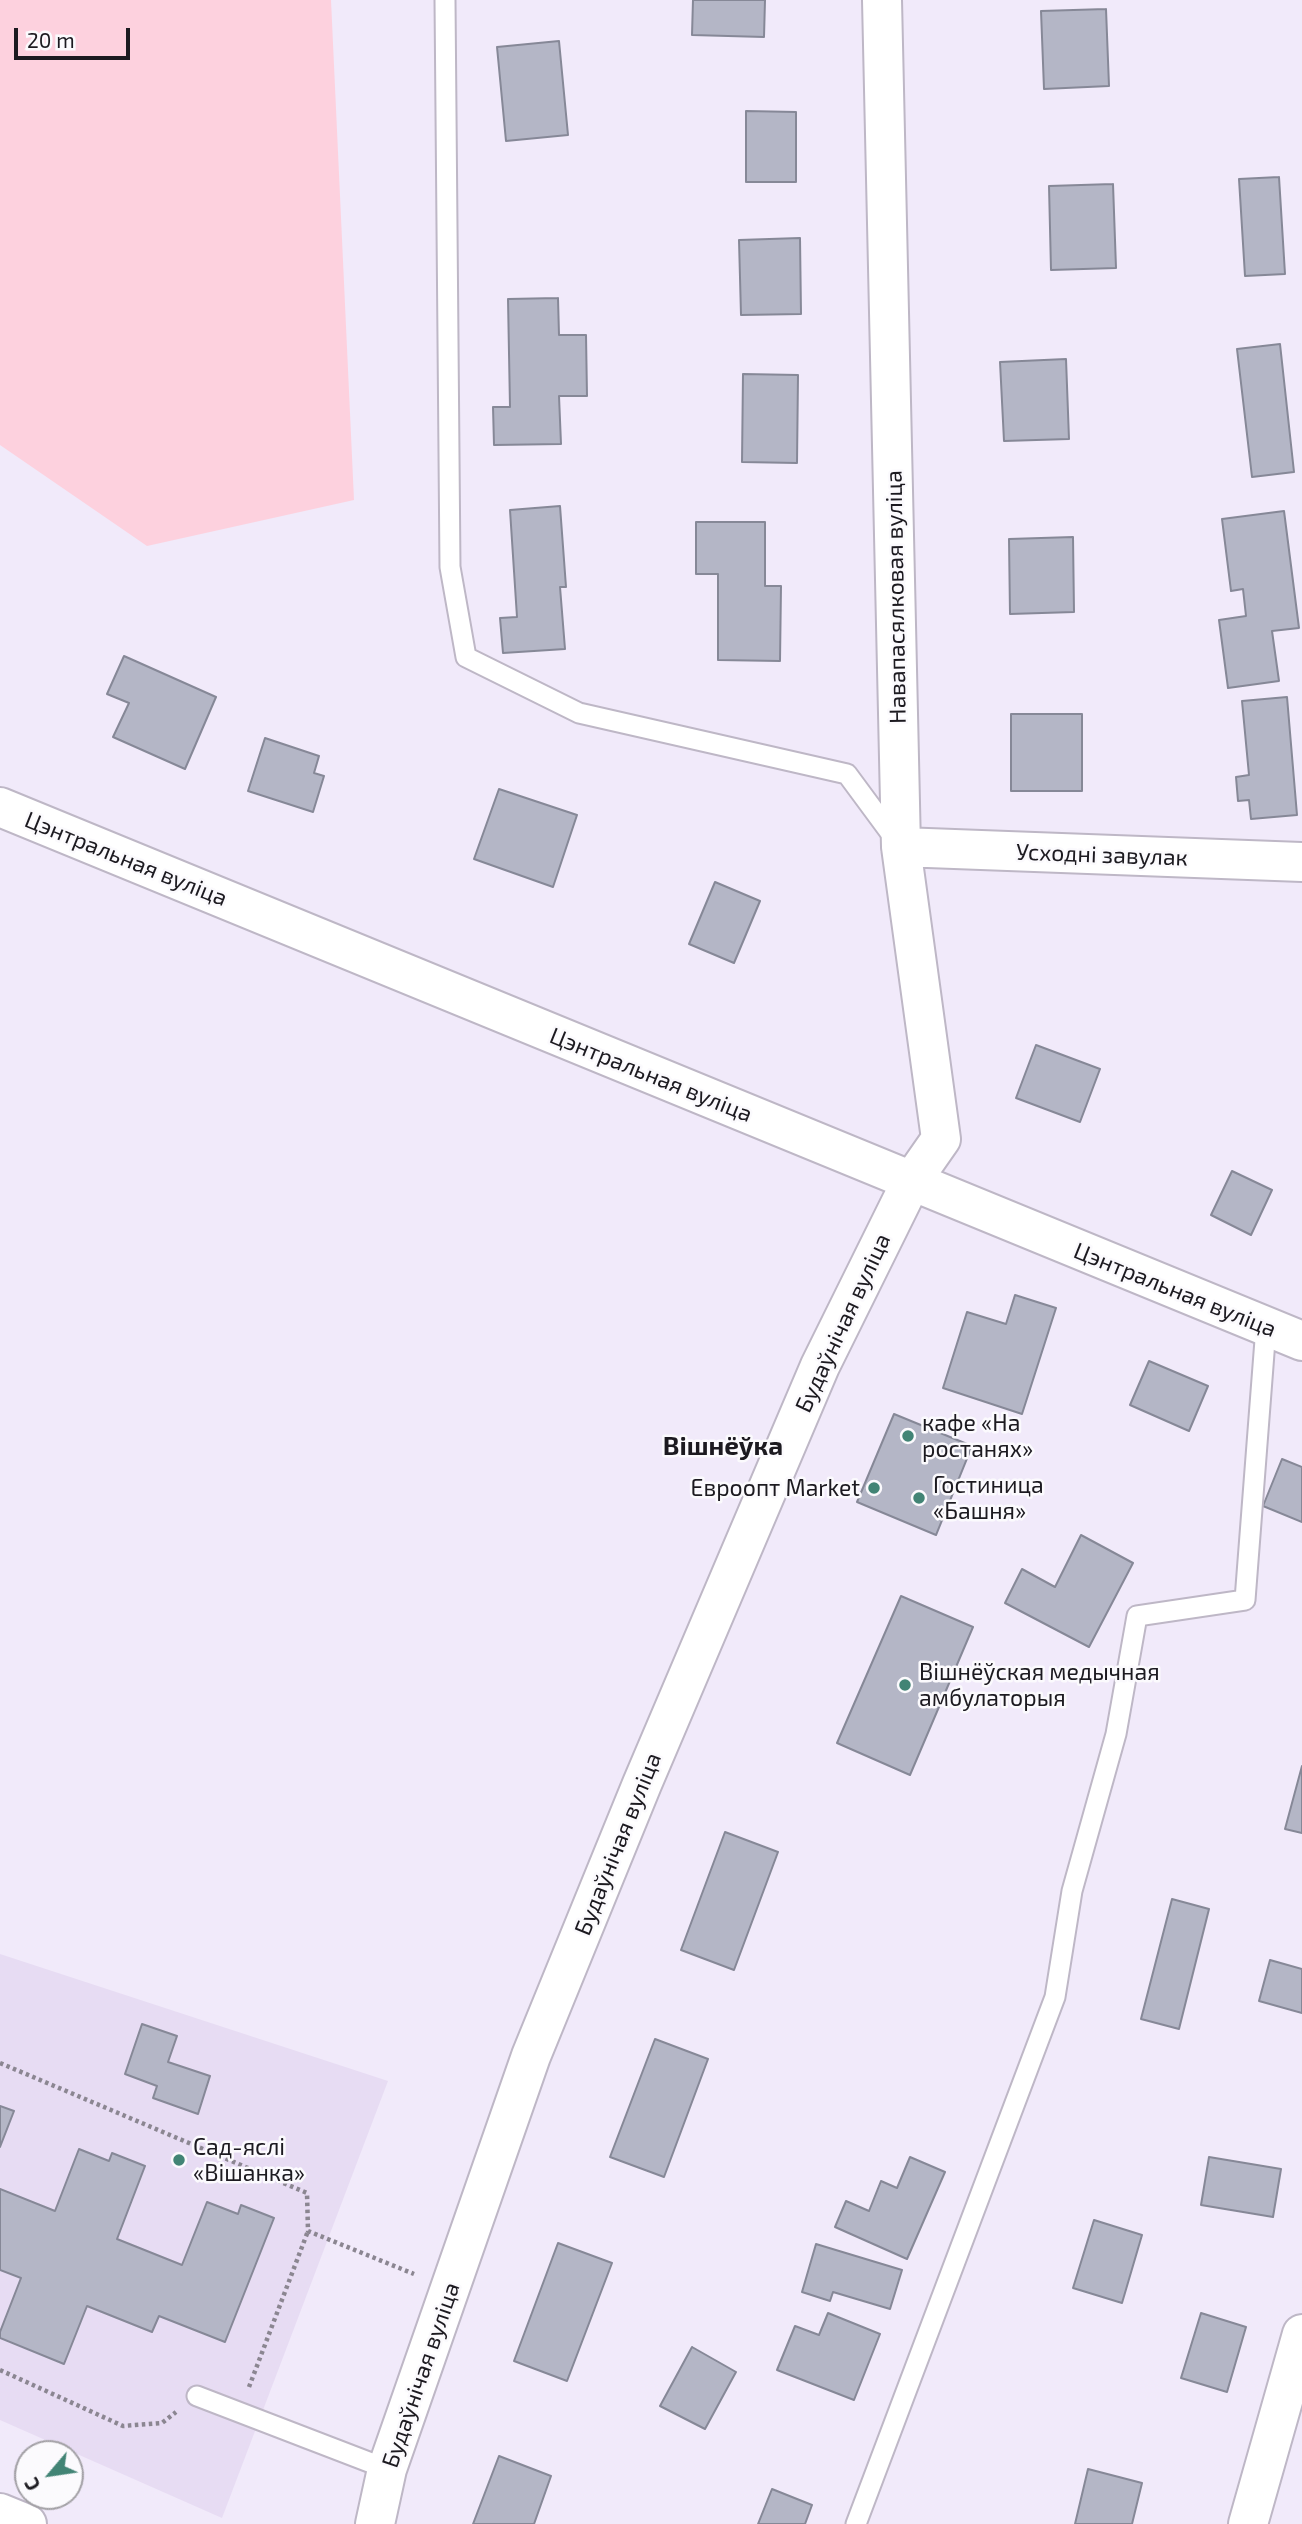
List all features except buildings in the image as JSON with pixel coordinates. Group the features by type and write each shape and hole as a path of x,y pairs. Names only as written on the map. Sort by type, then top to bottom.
{"street":[{"name":"Навапасялковая вуліца","path":"882,0 901,847 941,1139 911,1182"},
{"name":"Цэнтральная вуліца","path":"0,807 1302,1342"},
{"name":"Усходні завулак","path":"901,847 1302,862"},
{"name":"Будаўнічая вуліца","path":"375,2524 387,2469 531,2056 642,1784 820,1366 911,1182"},
{"path":"1248,2524 1302,2334"},
{"path":"0,2513 27,2524"}],"lane":[{"path":"445,0 450,566 466,657 579,713 847,774 901,847"},
{"path":"856,2524 1055,1997 1072,1891 1116,1734 1137,1616 1245,1600 1266,1327"},
{"path":"197,2396 387,2469"}],"path":[{"path":"0,2063 307,2193 308,2231 239,2413"},
{"path":"308,2231 450,2289"},
{"path":"0,2371 123,2426 162,2423 197,2396"}],"shaded area":[{"path":"0,0 331,0 354,500 147,546 0,445"},
{"name":"Сад-яслі «Вішанка»","path":"0,1954 388,2081 222,2518 84,2457 84,2440 45,2440 0,2420"}],"place":[{"name":"кафе «На ростанях»","path":"908,1436"},
{"name":"Евроопт Market","path":"874,1488"},
{"name":"Гостиница «Башня»","path":"919,1498"},
{"name":"Вішнёўская медычная амбулаторыя","path":"905,1685"},
{"name":"Сад-яслі «Вішанка»","path":"179,2160"}],"district":[{"name":"Вішнёўка","path":"723,1446"}]}
